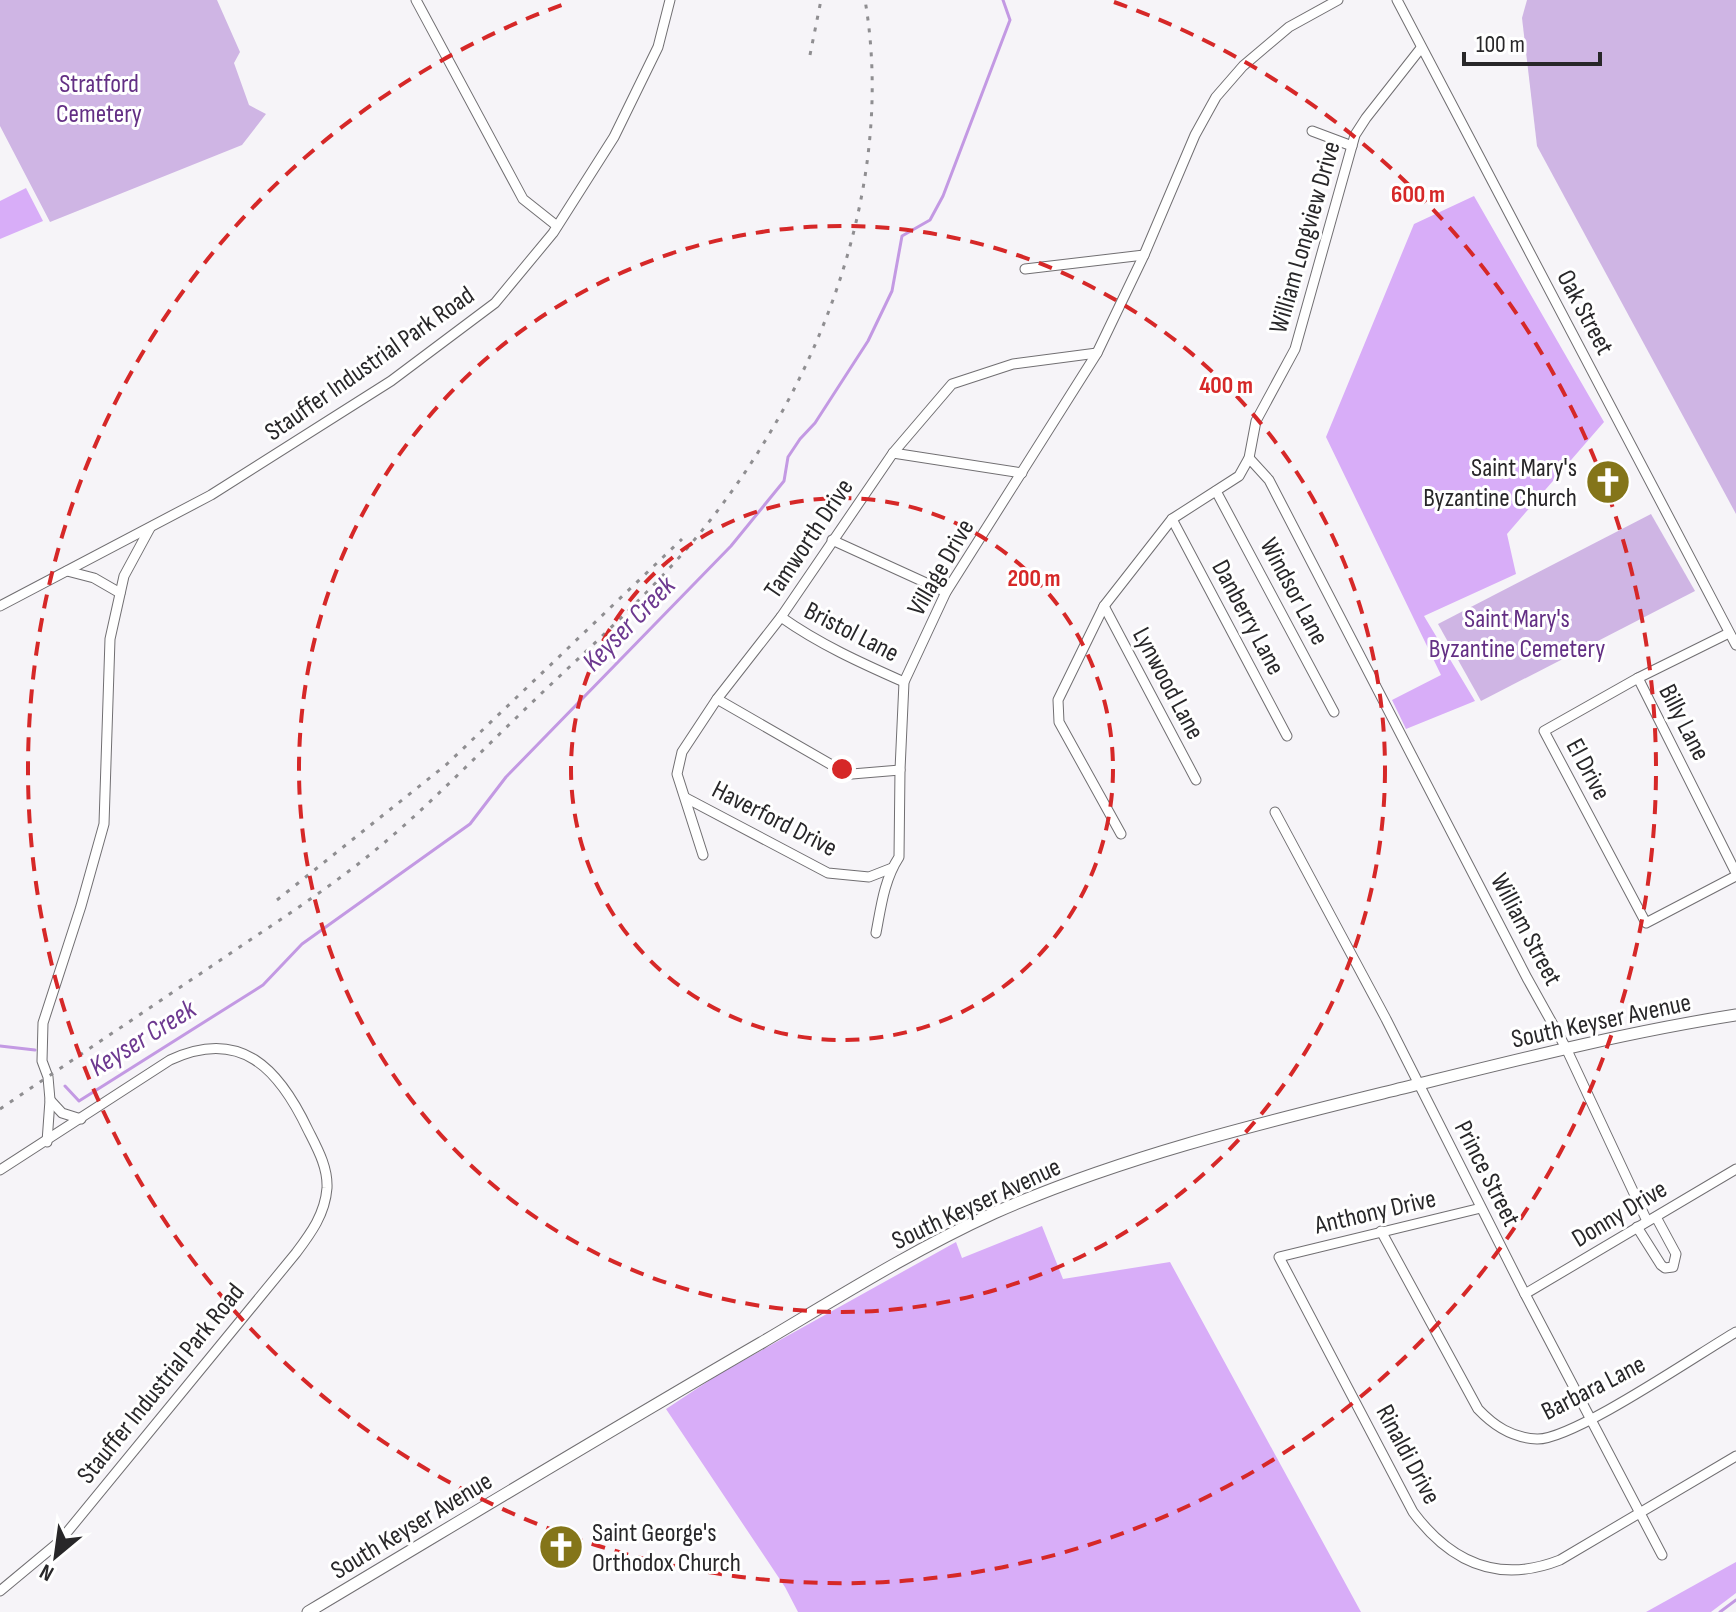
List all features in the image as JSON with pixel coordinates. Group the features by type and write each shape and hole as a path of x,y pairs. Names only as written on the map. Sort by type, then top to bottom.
{"main road":[{"name":"South Keyser Avenue","path":"308,1612 668,1396 927,1247 994,1214 1133,1161 1246,1127 1566,1048 1671,1025 1736,1015"}],"street":[{"path":"416,0 523,199 557,226"},
{"name":"Stauffer Industrial Park Road","path":"0,606 211,495 403,372 495,303 557,226 614,137 658,47 670,0"},
{"name":"Village Drive","path":"876,933 883,895 899,857 901,843 904,682 946,592 1097,353 1144,255 1195,135 1216,97 1243,66 1289,27 1338,0"},
{"name":"Oak Street","path":"1397,0 1736,645"},
{"name":"William Longview Drive","path":"1249,458 1256,421 1295,349 1307,314 1352,146 1366,118 1421,48"},
{"path":"1312,131 1352,146"},
{"path":"1025,269 1144,255"},
{"name":"Tamworth Drive","path":"703,855 677,774 682,752 717,699 781,617 893,453 952,384 1013,364 1097,353"},
{"path":"893,453 1022,473"},
{"path":"1121,834 1059,722 1058,700 1104,606 1172,519 1239,476 1249,458"},
{"name":"William Street","path":"1249,458 1269,480 1652,1219 1676,1254 1673,1267 1661,1265 1637,1227"},
{"name":"Windsor Lane","path":"1216,491 1334,712"},
{"name":"Danberry Lane","path":"1172,519 1287,736"},
{"path":"47,1142 50,1100 48,1077 42,1061 43,1023 104,824 110,639 124,576 150,528"},
{"path":"832,540 946,592"},
{"path":"67,571 94,578 120,593"},
{"name":"Lynwood Lane","path":"1104,606 1196,780"},
{"name":"Bristol Lane","path":"781,617 805,634 856,661 904,682"},
{"name":"El Drive","path":"1729,633 1638,678 1544,731 1646,923 1736,874"},
{"name":"Billy Lane","path":"1638,678 1736,874"},
{"path":"717,699 852,774 900,770"},
{"name":"Haverford Drive","path":"686,798 828,873 869,877 892,868"},
{"name":"Prince Street","path":"1275,812 1379,1005 1525,1294 1662,1555"},
{"name":"Stauffer Industrial Park Road","path":"0,1591 59,1542 296,1253 315,1228 324,1205 327,1185 324,1163 302,1118 275,1074 260,1062 233,1050 202,1049 185,1053 81,1119"},
{"path":"50,1100 62,1113 81,1119"},
{"path":"0,1170 81,1119"},
{"name":"Donny Drive","path":"1525,1294 1736,1169"},
{"name":"Anthony Drive","path":"1279,1257 1481,1208"},
{"name":"Barbara Lane","path":"1381,1231 1478,1409 1491,1422 1518,1436 1538,1439 1556,1436 1592,1418 1736,1332"},
{"name":"Rinaldi Drive","path":"1279,1257 1413,1512 1429,1534 1445,1548 1476,1564 1512,1571 1538,1569 1560,1560 1736,1456"}],"green space":[{"name":"Stratford Cemetery","path":"0,0 217,0 240,52 234,63 249,105 266,114 242,145 50,222 0,126"},
{"path":"1527,0 1736,0 1736,514 1537,146 1522,18"},
{"name":"Saint Mary's Byzantine Cemetery","path":"1651,514 1695,591 1481,701 1438,624"}],"shaded area":[{"path":"26,188 43,221 0,239 0,201"},
{"path":"1474,196 1604,422 1507,534 1516,574 1424,616 1475,701 1406,729 1392,700 1441,675 1326,437 1414,224"},
{"path":"1042,1226 1063,1279 1170,1262 1361,1612 798,1612 785,1587 666,1409 719,1374 956,1242 962,1258"},
{"path":"1736,1562 1736,1593 1711,1612 1646,1612"}],"waterway":[{"name":"Keyser Creek","path":"65,1086 79,1101 263,985 302,944 470,824 506,777 731,546 784,481 788,457 815,423 868,341 892,291 902,236 930,220 943,196 1010,20 1003,0"},
{"name":"Keyser Creek","path":"0,1046 35,1050"},
{"path":"1720,1612 1736,1600"}],"railway":[{"path":"810,55 821,0"},
{"path":"0,1109 299,907 368,856 433,799 605,633 690,545 734,488 774,425 809,359 836,290 857,219 869,146 872,73 865,0"},
{"path":"277,900 447,764 682,539"}],"place":[{"name":"Saint Mary's Byzantine Church","path":"1608,482"},
{"name":"Saint George's Orthodox Church","path":"561,1547"}]}
